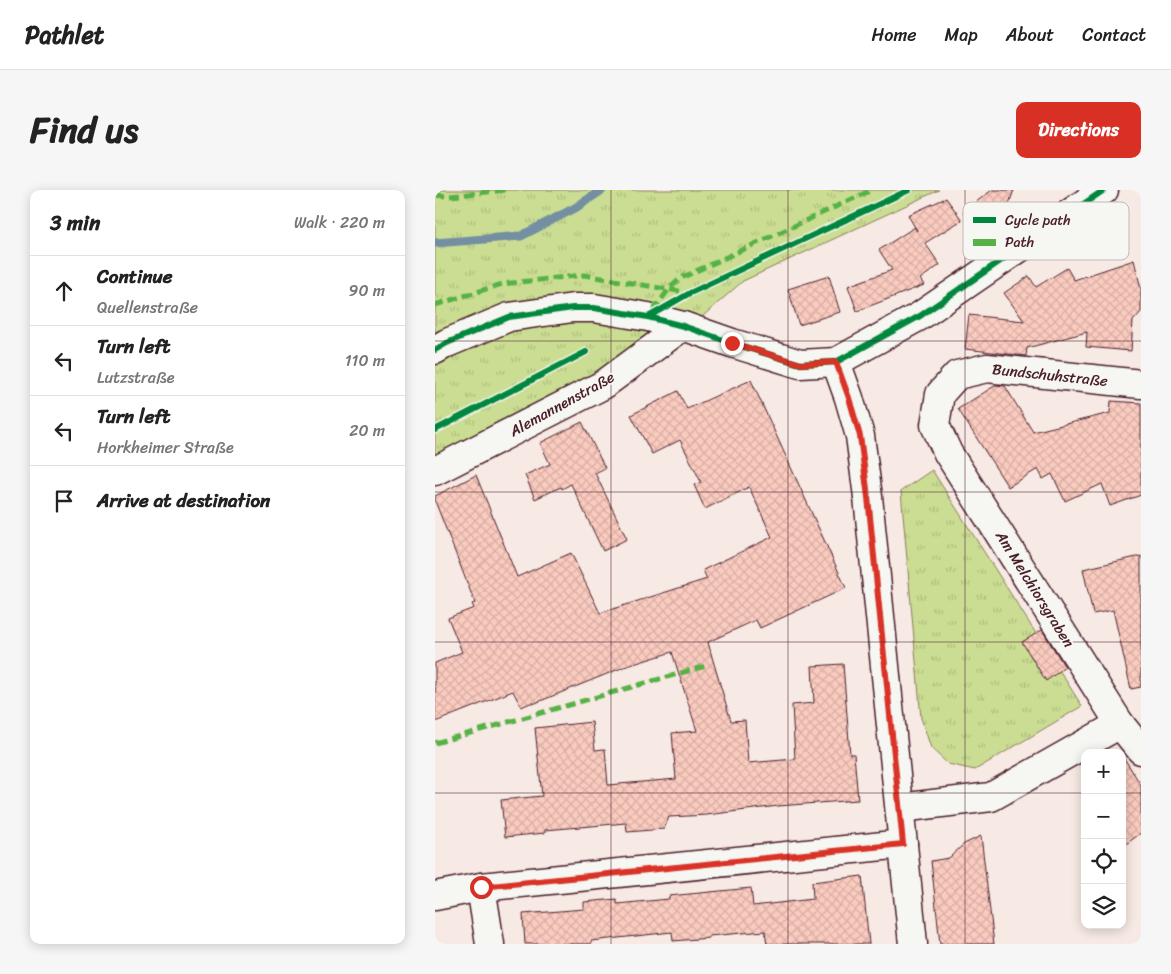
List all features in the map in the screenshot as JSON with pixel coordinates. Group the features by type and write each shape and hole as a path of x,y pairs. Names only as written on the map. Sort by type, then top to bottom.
{"street":[{"path":"1087,202 1104,190"},
{"path":"435,350 447,343 509,317 573,308 594,308 683,326 801,364 836,362 921,316 1002,260"},
{"name":"Alemannenstraße","path":"435,471 603,384 683,326"},
{"path":"836,362 860,436 868,497 913,944"},
{"name":"Bundschuhstraße","path":"935,425 940,394 957,375 987,368 1141,384"},
{"name":"Am Melchiorsgraben","path":"935,425 948,453 1120,724 1141,750"},
{"path":"900,808 991,797 1120,724"},
{"path":"435,896 481,887 903,844"},
{"path":"481,887 490,944"}],"green space":[{"path":"435,190 939,190 743,281 663,351 435,461"},
{"path":"932,470 1082,706 975,770 948,764 931,748 921,718 901,491"}],"building":[{"path":"992,190 1014,190 1010,202 976,202"},
{"path":"946,198 962,220 925,243 940,265 920,279 924,285 857,311 848,286 892,270 879,250 915,227 908,215"},
{"path":"1134,260 1141,289 1141,312 1133,321 1131,351 1086,347 1087,332 1027,348 1026,356 965,349 969,315 1024,321 1004,293 1029,276 1036,287 1067,268 1074,280"},
{"path":"829,276 840,312 799,325 788,289"},
{"path":"751,380 846,588 760,628 756,620 708,642 731,721 745,720 748,763 795,759 792,705 814,703 812,666 843,664 850,754 854,754 858,800 669,817 664,829 627,832 626,823 545,830 545,833 505,837 501,800 542,796 535,728 592,722 595,750 605,749 608,785 676,779 672,733 697,731 672,652 624,667 533,704 533,702 521,707 513,691 435,722 435,663 462,652 448,618 474,608 472,604 475,603 435,501 435,496 476,475 517,577 571,553 600,613 707,579 703,570 772,537 749,487 705,509 694,485 701,482 680,440 652,454 631,415 678,391 687,409"},
{"path":"996,385 1005,386 1033,432 1110,413 1111,401 1141,403 1141,495 1110,506 1102,484 1065,501 1052,474 1043,479 1038,469 1008,487 958,409"},
{"path":"582,422 605,468 595,473 627,539 603,551 571,484 535,499 525,475 550,464 540,443"},
{"path":"1141,556 1141,687 1131,689 1113,610 1093,614 1083,569"},
{"path":"1042,630 1065,667 1046,681 1022,642"},
{"path":"1126,761 1141,785 1141,833 1126,844"},
{"path":"981,836 994,944 940,944 931,861 949,858 964,844"},
{"path":"862,876 869,944 767,944 765,931 673,941 672,932 591,941 591,944 525,944 523,914 584,909 584,902 617,899 617,904 669,899 669,896 751,888 753,906 813,899 812,882"}],"waterway":[{"path":"435,243 521,236 575,208 602,190"}],"marked path":[{"path":"435,195 449,196 508,190"},
{"path":"653,311 669,289 681,278 872,190"},
{"path":"435,305 502,284 584,275 690,293"},
{"path":"435,743 709,665"}],"cycle path":[{"path":"648,317 690,293 909,190"},
{"path":"1086,202 1104,190"},
{"path":"435,350 447,343 509,317 573,308 594,308 648,317 683,326 800,364 836,362 920,316 1002,260"},
{"path":"435,430 586,352"}],"route":[{"path":"481,887 903,844 868,497 860,436 849,398 836,362 801,364 732,343"}]}
